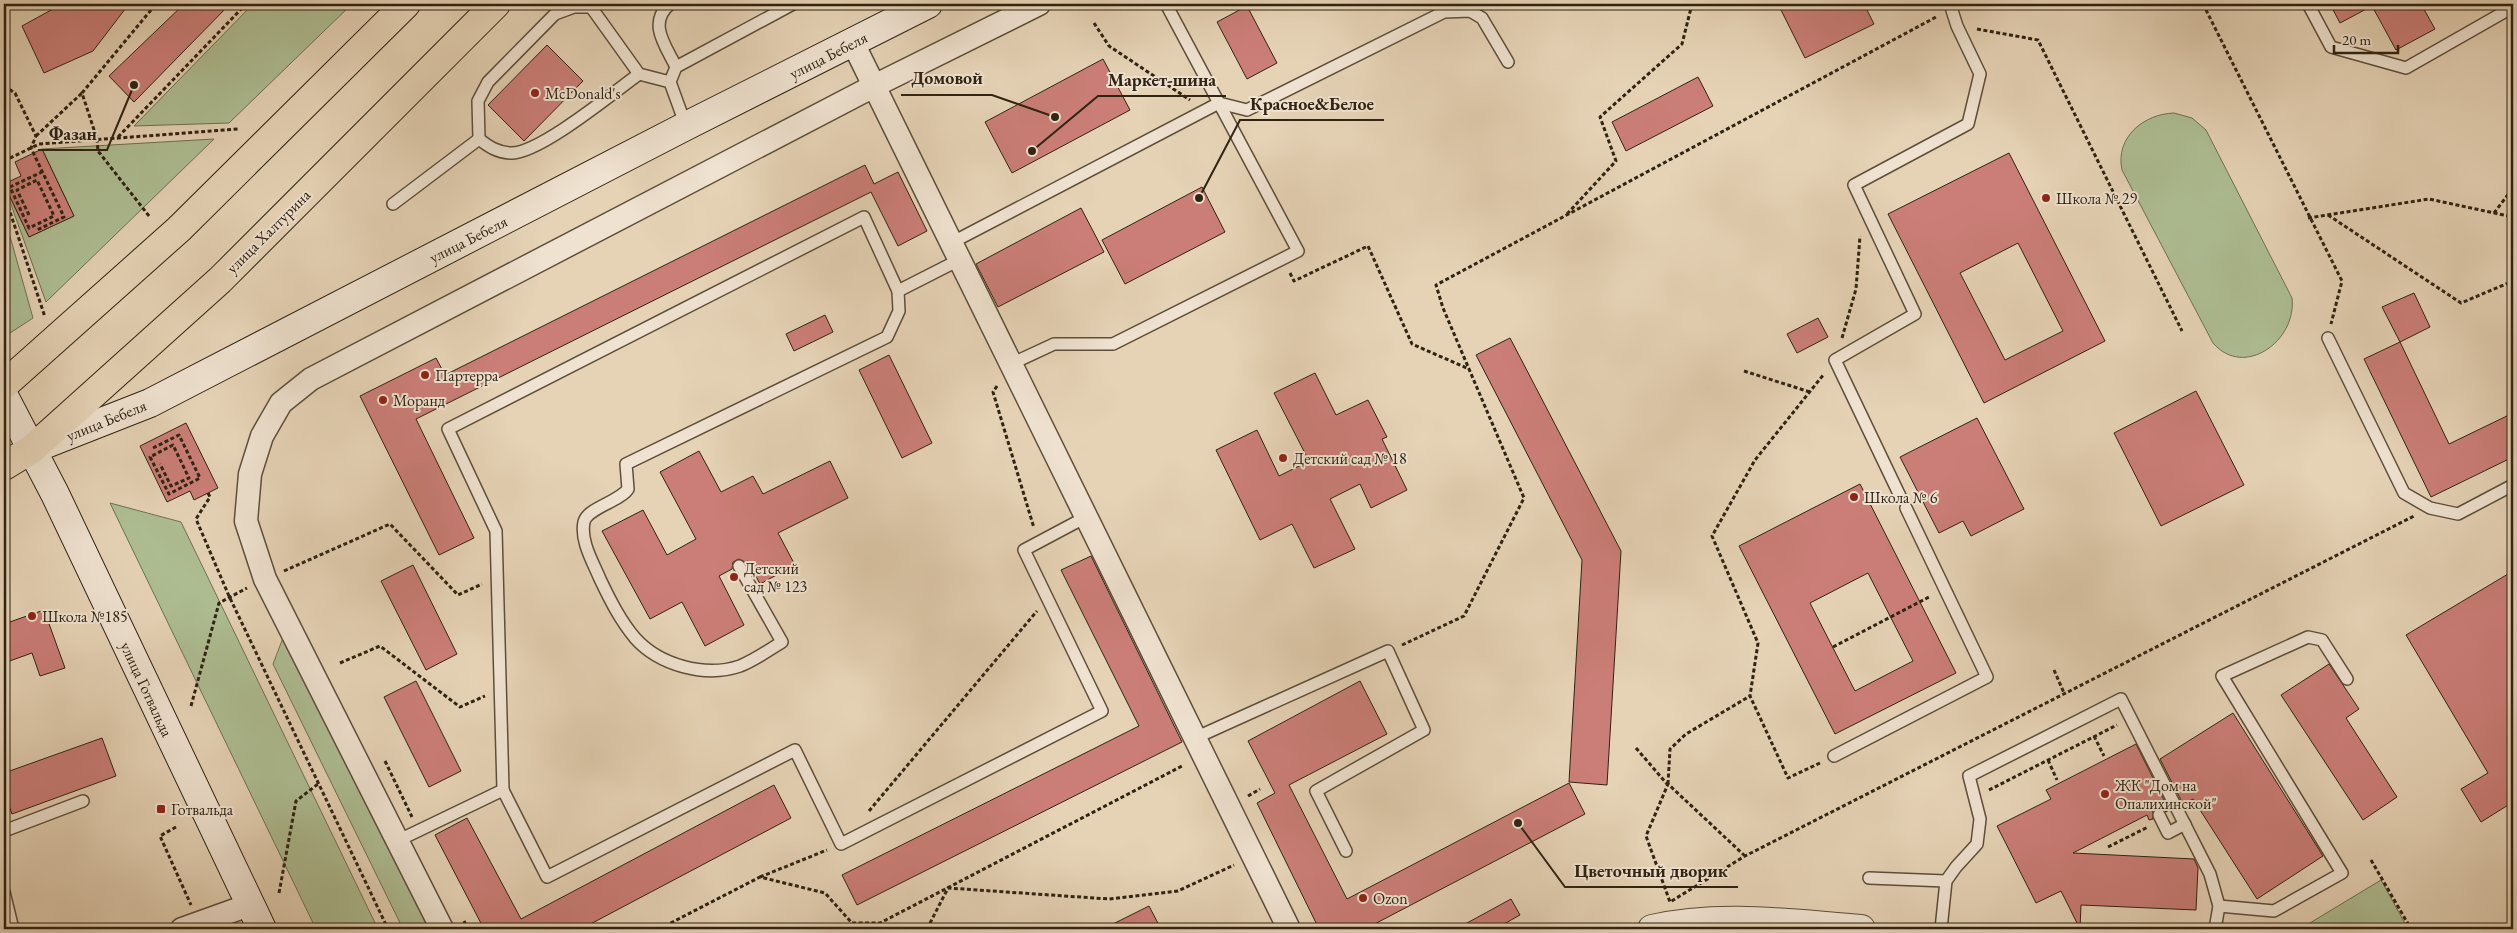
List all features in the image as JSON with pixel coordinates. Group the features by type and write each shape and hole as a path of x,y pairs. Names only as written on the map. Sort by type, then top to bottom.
{"main road":[{"path":"4,385 179,229 406,4"},
{"name":"улица Халтурина","path":"32,449 220,280 496,4"},
{"name":"улица Бебеля","path":"4,466 32,449 150,403 686,126 928,4"},
{"name":"улица Готвальда","path":"4,396 32,449 262,929"},
{"path":"1652,929 1674,924 1725,921 1861,929"}],"street":[{"path":"442,929 265,579 246,522 250,474 262,436 281,403 311,379 874,86 1039,4"},
{"path":"853,43 1289,929"},
{"path":"188,928 250,905"}],"lane":[{"path":"670,4 659,16 658,32 676,67"},
{"path":"686,126 670,82 676,67 793,4"},
{"path":"1011,364 1054,344 1113,344 1298,251 1166,4"},
{"path":"2308,4 2331,48 2406,68 2513,7"},
{"path":"479,139 478,101 488,82 555,14 574,7 592,5 639,74 670,82"},
{"path":"1900,496 1835,360 1915,314 1854,185 1968,124 1980,74 1957,26 1951,6"},
{"path":"898,291 955,252 1220,103 1247,110 1444,12 1470,11 1482,18 1508,62"},
{"path":"479,139 494,150 512,153 537,146 639,74"},
{"path":"393,204 479,139"},
{"path":"740,566 782,642 739,666 718,670 697,670 676,664 636,640 621,620 587,548 584,521 588,514 623,496 628,489 626,464 887,337 899,310 898,291 864,217 448,429 496,531 503,790 547,877 795,750 841,844 1102,711 1024,550 1086,517"},
{"path":"2328,338 2404,494 2430,508 2458,514 2513,485"},
{"path":"1834,756 1987,677 1906,508"},
{"path":"2219,906 2274,911 2342,873 2222,676 2308,637 2322,640 2347,679"},
{"path":"1199,747 1388,652 1424,730 1316,791 1346,850"},
{"path":"1940,929 1946,882 1956,867 1977,844 1980,820 1969,776 2121,698 2210,874 2219,906 2215,929"},
{"path":"397,841 503,790"},
{"path":"4,831 83,801"},
{"path":"2161,818 2168,833 2185,824"},
{"path":"1869,878 1946,882"},
{"path":"4,892 13,929"}],"path":[{"path":"37,230 64,217 31,148 36,136 82,93 156,4"},
{"path":"118,138 246,4"},
{"path":"1565,216 1616,161 1600,117 1682,44 1692,4"},
{"path":"2203,4 2308,218 2342,281 2328,338"},
{"path":"1388,652 1464,616 1524,498 1443,308 1436,285 1951,6"},
{"path":"1957,26 2038,40 2182,330"},
{"path":"4,86 15,93 36,136"},
{"path":"82,93 97,139 98,151 149,216"},
{"path":"4,161 39,144 238,128"},
{"path":"29,215 17,190 37,180 54,216 29,228 10,187 42,172"},
{"path":"2494,213 2513,188"},
{"path":"4,194 46,318"},
{"path":"2308,218 2429,199 2513,217"},
{"path":"1834,756 1788,778 1750,696 1758,643 1712,536 1755,460 1835,360 1856,289 1862,203"},
{"path":"2328,215 2461,303 2513,281"},
{"path":"1011,364 994,392 1038,542"},
{"path":"1744,371 1810,392"},
{"path":"153,448 178,435 200,478 169,494 150,456 173,445 189,478 171,486 160,464"},
{"path":"208,493 210,497 196,519 229,596 388,929"},
{"path":"1750,696 1686,734 1670,749 1668,784 1646,836 1670,902 1745,856 2430,508"},
{"path":"284,571 390,524 458,595 497,577"},
{"path":"191,706 219,603 229,596 250,587"},
{"path":"1832,647 1945,589"},
{"path":"866,814 1048,599"},
{"path":"340,663 380,646 460,708 500,689"},
{"path":"2054,670 2064,693"},
{"path":"1974,797 2131,718"},
{"path":"2094,736 2104,756"},
{"path":"760,877 825,893 852,923 880,923 948,888 1199,747"},
{"path":"1636,748 1668,784 1745,856"},
{"path":"2048,760 2058,780"},
{"path":"279,892 296,801 318,784"},
{"path":"2108,848 2161,818"},
{"path":"176,827 160,836 188,928"},
{"path":"659,929 760,877 841,844"},
{"path":"948,888 1109,899 1178,891 1252,856"},
{"path":"2371,860 2411,929"},
{"path":"927,929 948,888"}],"green space":[{"path":"253,4 352,4 229,123 134,126"},
{"path":"2174,113 2192,118 2206,130 2292,298 2291,314 2286,328 2277,341 2266,350 2253,356 2239,357 2226,353 2213,343 2122,170 2121,158 2123,147 2127,138 2134,130 2152,118"},
{"path":"214,139 46,302 4,185 29,237 74,216 42,149"},
{"path":"4,215 33,318 4,337"},
{"path":"110,503 181,522 378,929 316,929"},
{"path":"286,630 434,929 403,929 273,664"},
{"path":"2381,880 2408,929 2305,929 2305,926"}],"building":[{"path":"62,4 129,4 93,51 44,73 22,26"},
{"path":"184,4 230,4 134,102 109,76"},
{"path":"1778,4 1864,4 1874,24 1805,58"},
{"path":"2330,4 2421,4 2435,29 2396,50 2372,6 2340,23"},
{"path":"1247,6 1277,63 1247,79 1217,22"},
{"name":"McDonald's","path":"547,45 583,81 524,141 488,105"},
{"path":"1103,59 1130,110 1012,173 985,122"},
{"path":"1698,77 1713,106 1626,151 1612,122"},
{"path":"42,149 74,216 29,237 4,184 21,176 15,162"},
{"path":"2009,153 2105,341 1984,403 1888,214","holes":["2018,243 2063,331 2005,360 1960,273"]},
{"path":"865,165 874,184 898,172 927,231 898,246 871,192 416,419 474,538 439,555 360,396 436,358 445,375"},
{"path":"1202,187 1225,232 1125,284 1102,240"},
{"path":"1081,208 1104,252 998,307 976,264"},
{"path":"2414,293 2430,327 2400,342 2382,307"},
{"path":"825,315 833,332 794,351 786,334"},
{"path":"1818,318 1828,337 1797,353 1787,334"},
{"path":"1510,338 1621,551 1607,785 1569,782 1582,560 1476,355"},
{"path":"2400,342 2449,444 2513,413 2513,457 2431,497 2364,359"},
{"path":"889,355 932,443 902,458 859,370"},
{"path":"1315,373 1336,415 1368,400 1387,437 1382,439 1407,490 1371,508 1360,484 1330,499 1355,549 1314,568 1292,524 1260,540 1216,450 1257,430 1279,476 1309,461 1274,393"},
{"path":"2196,391 2244,485 2161,526 2114,433"},
{"path":"1977,418 2024,509 1971,536 1963,521 1939,533 1900,457"},
{"path":"186,423 218,488 194,500 190,491 167,502 140,446"},
{"path":"699,451 721,492 753,476 763,494 830,461 848,498 778,533 795,565 760,584 748,561 745,562 739,559 733,562 732,569 719,576 744,625 705,646 682,602 650,619 602,531 643,510 667,555 696,539 660,472"},
{"path":"1860,484 1956,673 1835,734 1739,546","holes":["1868,573 1913,661 1855,691 1810,603"]},
{"path":"1091,556 1182,742 857,905 842,875 1139,726 1061,570"},
{"path":"413,565 457,654 426,670 381,581"},
{"path":"2513,571 2513,802 2481,822 2461,789 2488,773 2406,635"},
{"path":"44,610 65,668 40,676 32,653 4,663 4,624"},
{"path":"2329,664 2359,709 2346,718 2397,797 2363,820 2281,695"},
{"path":"416,681 461,771 429,787 384,697"},
{"path":"1360,681 1387,734 1289,785 1347,899 1569,783 1585,814 1365,929 1319,929 1257,803 1275,793 1248,741"},
{"path":"2233,713 2323,856 2257,899 2193,799 2183,804 2160,759"},
{"path":"102,738 116,776 12,814 4,791 4,773"},
{"path":"2136,744 2169,810 2166,812 2163,809 2156,808 2153,811 2153,819 2149,820 2147,815 2073,853 2194,859 2198,868 2196,910 2081,905 2080,929 2061,891 2036,903 1997,826 2051,799 2046,790"},
{"path":"774,785 791,818 581,929 484,929 435,835 467,818 521,919"},
{"path":"1511,899 1520,915 1495,929 1456,929"},
{"path":"1149,906 1161,929 1103,929"}],"place":[{"name":"Фазан","path":"134,85"},
{"name":"McDonald's","path":"535,93"},
{"name":"Домовой","path":"1055,117"},
{"name":"Маркет-шина","path":"1032,151"},
{"name":"Красное&Белое","path":"1199,198"},
{"name":"Школа № 29","path":"2046,198"},
{"name":"Партерра","path":"425,375"},
{"name":"Моранд","path":"383,400"},
{"name":"Детский сад № 18","path":"1283,458"},
{"name":"Школа № 6","path":"1854,497"},
{"name":"Детский сад № 123","path":"734,577"},
{"name":"Школа №185","path":"32,616"},
{"name":"ЖК \"Дом на Опалихинской\"","path":"2105,794"},
{"name":"Готвальда","path":"161,809"},
{"name":"Цветочный дворик","path":"1518,823"},
{"name":"Ozon","path":"1363,898"}]}
